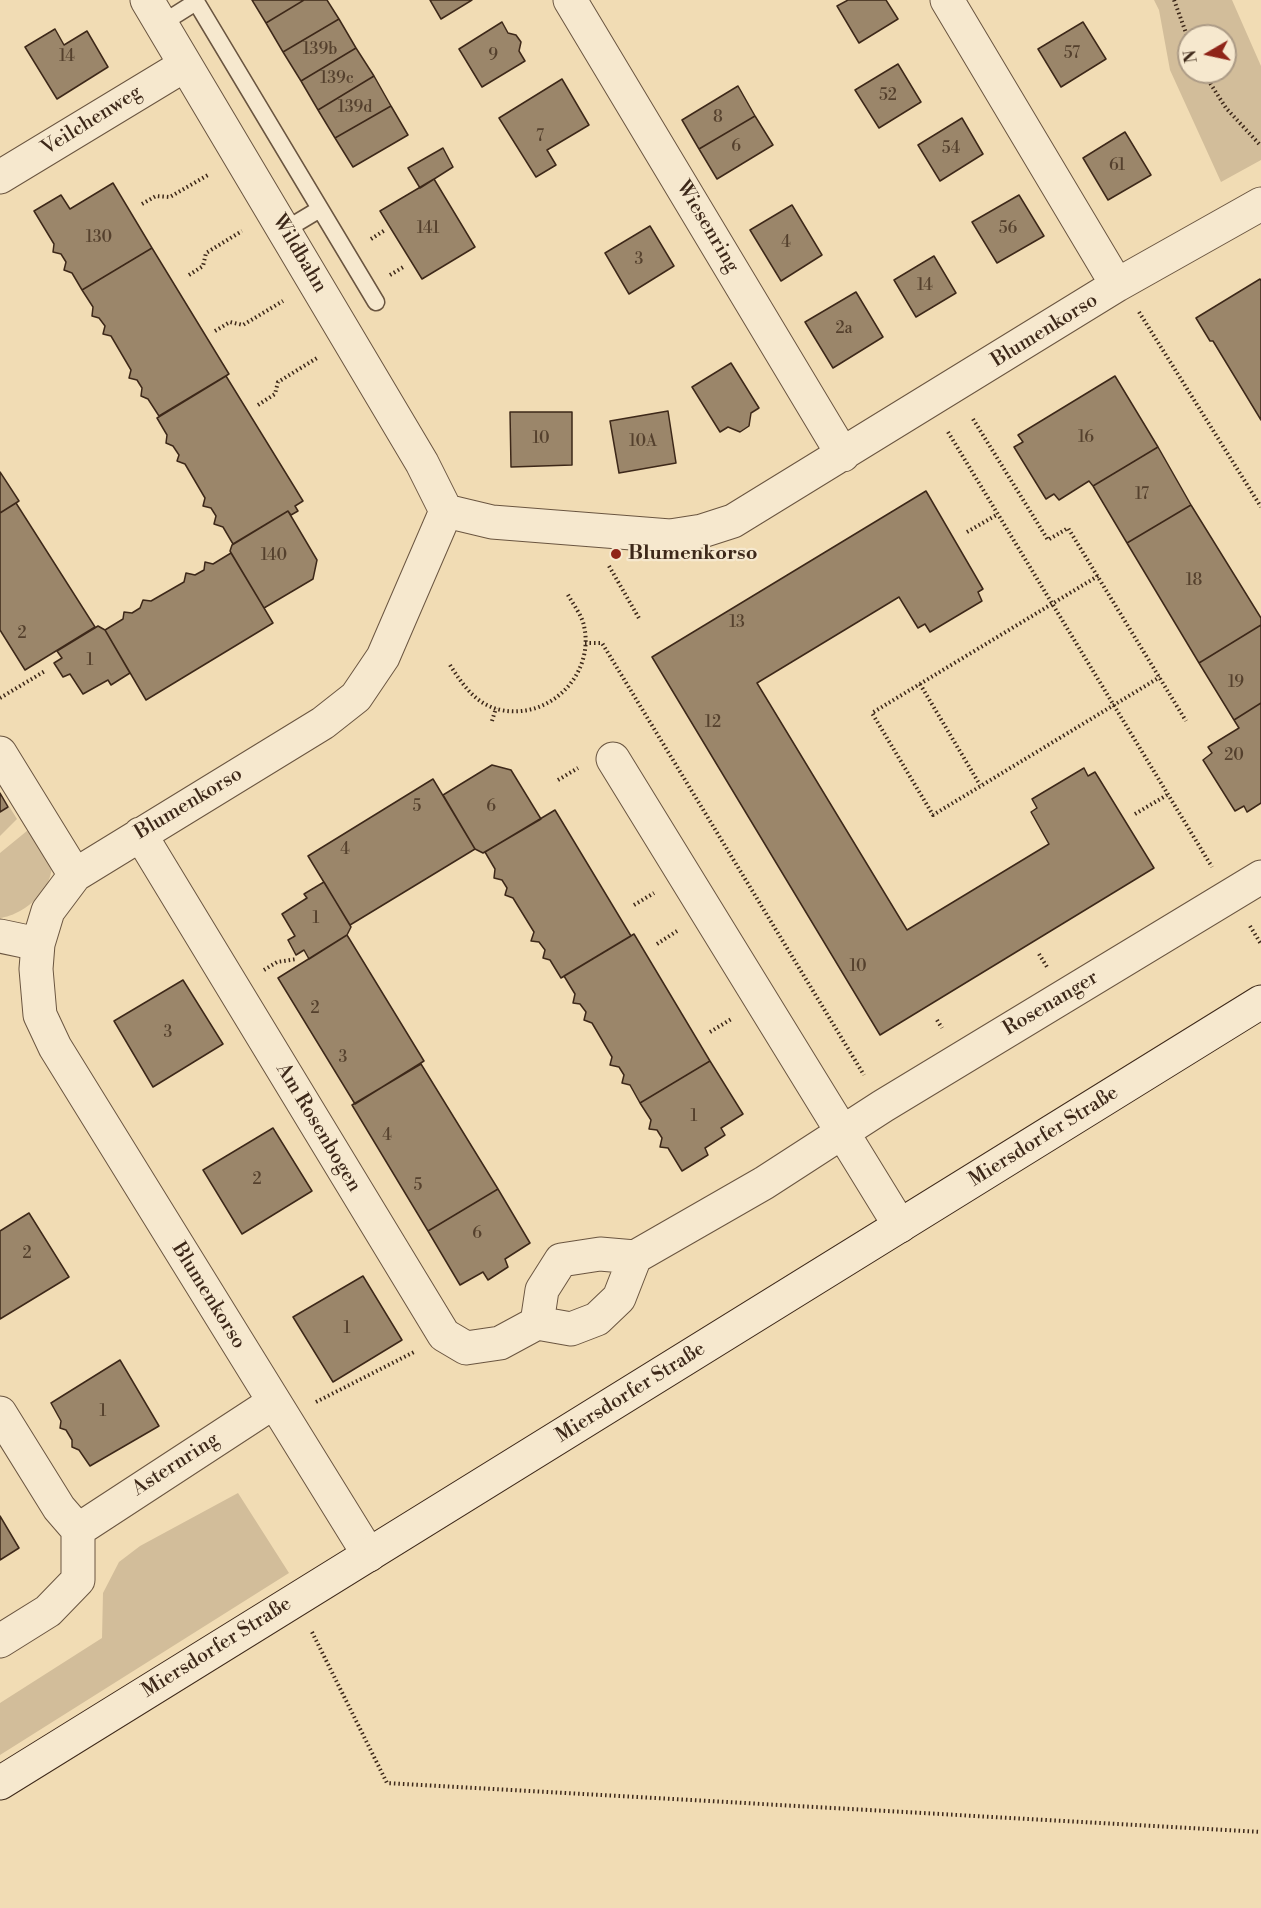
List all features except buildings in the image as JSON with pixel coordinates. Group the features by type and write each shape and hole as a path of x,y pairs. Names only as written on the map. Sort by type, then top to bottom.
{"street":[{"name":"Wiesenring","path":"570,0 843,455"},
{"path":"947,0 1120,284"},
{"name":"Wildbahn","path":"154,12 422,463 446,511"},
{"name":"Veilchenweg","path":"0,177 185,65"},
{"name":"Blumenkorso","path":"369,1555 55,1047 40,1015 36,969 38,944 48,911 75,875 323,723 356,697 383,657 446,511 504,523 670,536 691,533 733,520 1120,284 1261,204"},
{"path":"0,753 75,875"},
{"path":"613,759 900,1226"},
{"name":"Am Rosenbogen","path":"140,834 444,1335"},
{"name":"Rosenanger","path":"842,1134 883,1106 1261,877"},
{"path":"0,936 38,944"},
{"name":"Miersdorfer Straße","path":"0,1783 1261,1002"},
{"path":"537,1323 542,1290 561,1260 600,1254 635,1257 764,1183 842,1134"},
{"path":"444,1335 466,1348 500,1343 537,1323 571,1329 597,1319 619,1298 635,1257"},
{"name":"Asternring","path":"78,1530 274,1402"},
{"path":"0,1413 58,1508 78,1530 78,1580 48,1611 0,1641"}],"lane":[{"path":"154,12 196,1 376,302"},
{"path":"285,231 320,209"}],"path":[{"path":"1174,0 1183,24"},
{"path":"1211,84 1226,108 1261,146"},
{"path":"142,204 156,196 170,197 208,175"},
{"path":"189,275 202,266 206,254 242,231"},
{"path":"1120,284 1261,507"},
{"path":"215,331 230,322 243,325 283,301"},
{"path":"258,405 275,394 278,382 317,358"},
{"path":"930,401 1230,896"},
{"path":"973,419 1048,540 1068,528 1186,721"},
{"path":"967,532 998,514"},
{"path":"606,563 640,620"},
{"path":"1098,576 872,713 933,815 1160,677"},
{"path":"450,665 469,692 496,708 527,709 548,703 566,692 580,671 585,643 584,625 567,593"},
{"path":"585,643 602,643 883,1106"},
{"path":"0,698 45,671"},
{"path":"920,684 980,786"},
{"path":"492,721 496,708"},
{"path":"1136,814 1167,795"},
{"path":"1252,930 1261,944"},
{"path":"314,1403 444,1335"},
{"path":"296,1600 387,1783 1261,1832"}],"shaded area":[{"path":"1154,0 1232,0 1261,66 1261,160 1221,182 1170,70 1159,10"},
{"path":"0,792 17,819 0,836"},
{"path":"33,826 50,855 52,866 50,877 45,887 30,904 10,916 0,918 0,853"},
{"path":"238,1493 289,1573 0,1755 0,1703 102,1638 103,1593 119,1562 140,1546"}],"place":[{"name":"Blumenkorso","path":"616,554"}]}
